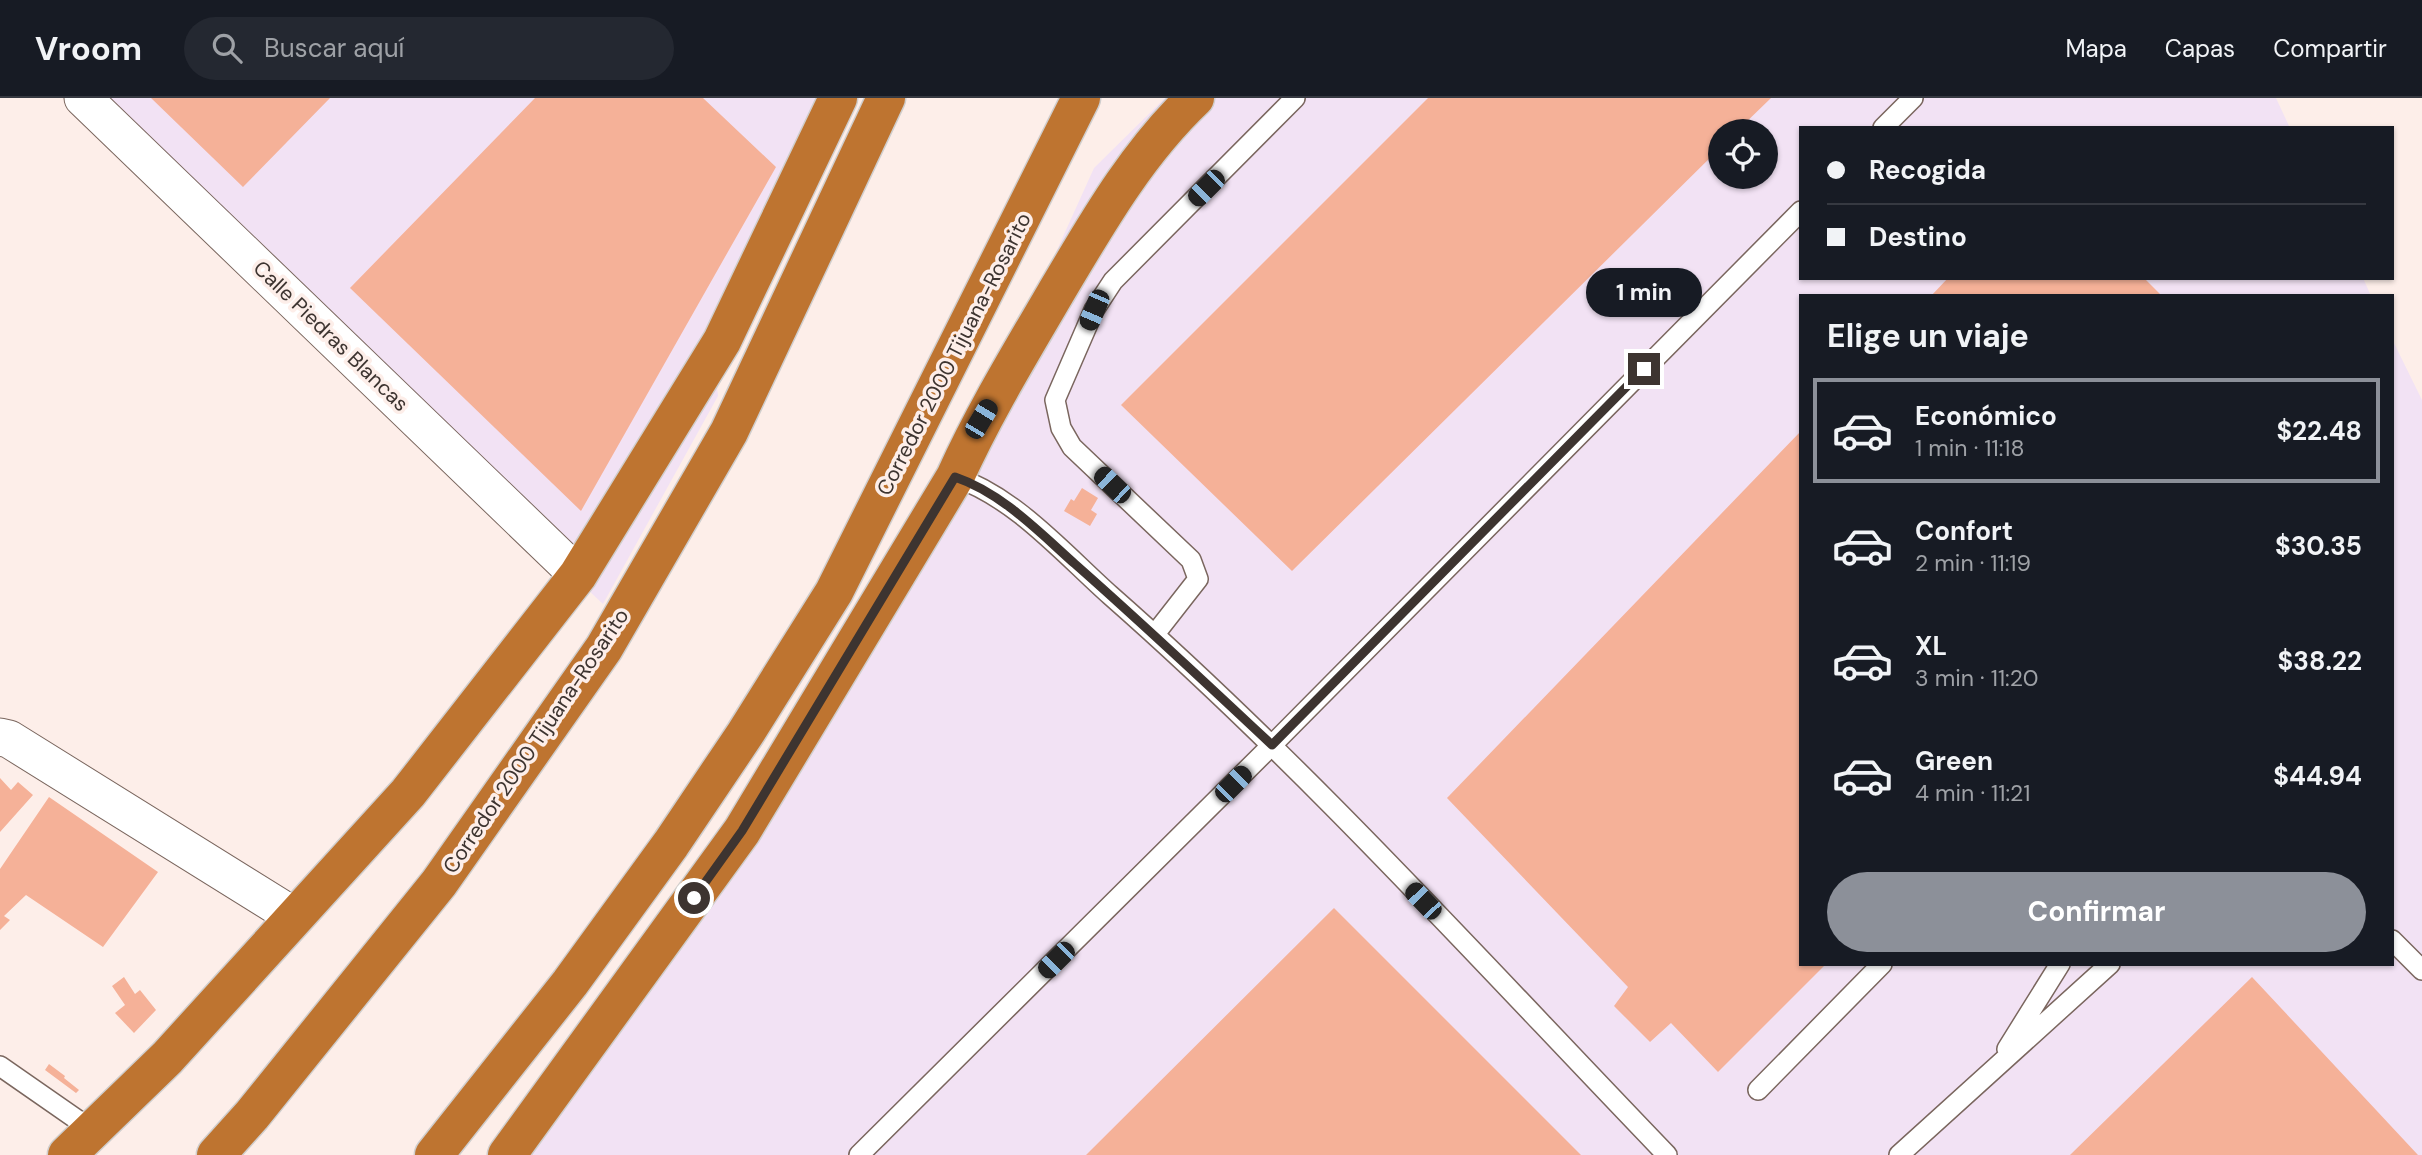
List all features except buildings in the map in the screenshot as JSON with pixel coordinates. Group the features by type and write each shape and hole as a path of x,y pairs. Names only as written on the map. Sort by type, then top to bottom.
{"highway":[{"path":"80,1143 167,1058 408,793 578,575 722,341 838,98"},
{"name":"Corredor 2000 Tijuana-Rosarito","path":"216,1155 252,1115 439,883 604,648 729,432 886,98"},
{"name":"Corredor 2000 Tijuana-Rosarito","path":"434,1155 570,983 671,844 745,734 834,592 1081,98"},
{"path":"507,1155 742,831 955,477 981,419 1091,234 1135,166 1195,98"}],"street":[{"name":"Calle Piedras Blancas","path":"83,98 578,575"},
{"path":"0,737 9,739 295,917"}],"lane":[{"path":"1155,634 1198,579 1195,570 1191,561 1072,447 1061,428 1055,400 1094,310 1113,281 1295,98"},
{"path":"1885,126 1913,98"},
{"path":"859,1155 1272,745 1799,213"},
{"path":"955,477 972,483 1017,513 1155,634 1272,745 1667,1155"},
{"path":"2394,942 2422,971"},
{"path":"1758,1090 1880,966"},
{"path":"1996,1068 2059,966"},
{"path":"1899,1155 2108,966"},
{"path":"0,1066 80,1143"}],"shaded area":[{"path":"64,98 835,98 716,378 718,396 603,604"},
{"path":"1165,98 2276,98 2289,126 1799,126 1799,280 2364,280 2370,294 1799,294 1799,966 2394,966 2394,343 2422,400 2422,1155 495,1155 522,1128 879,644 1094,168"}],"route":[{"path":"694,898 742,831 955,477 972,483 1017,513 1155,634 1272,745 1644,369"}]}
